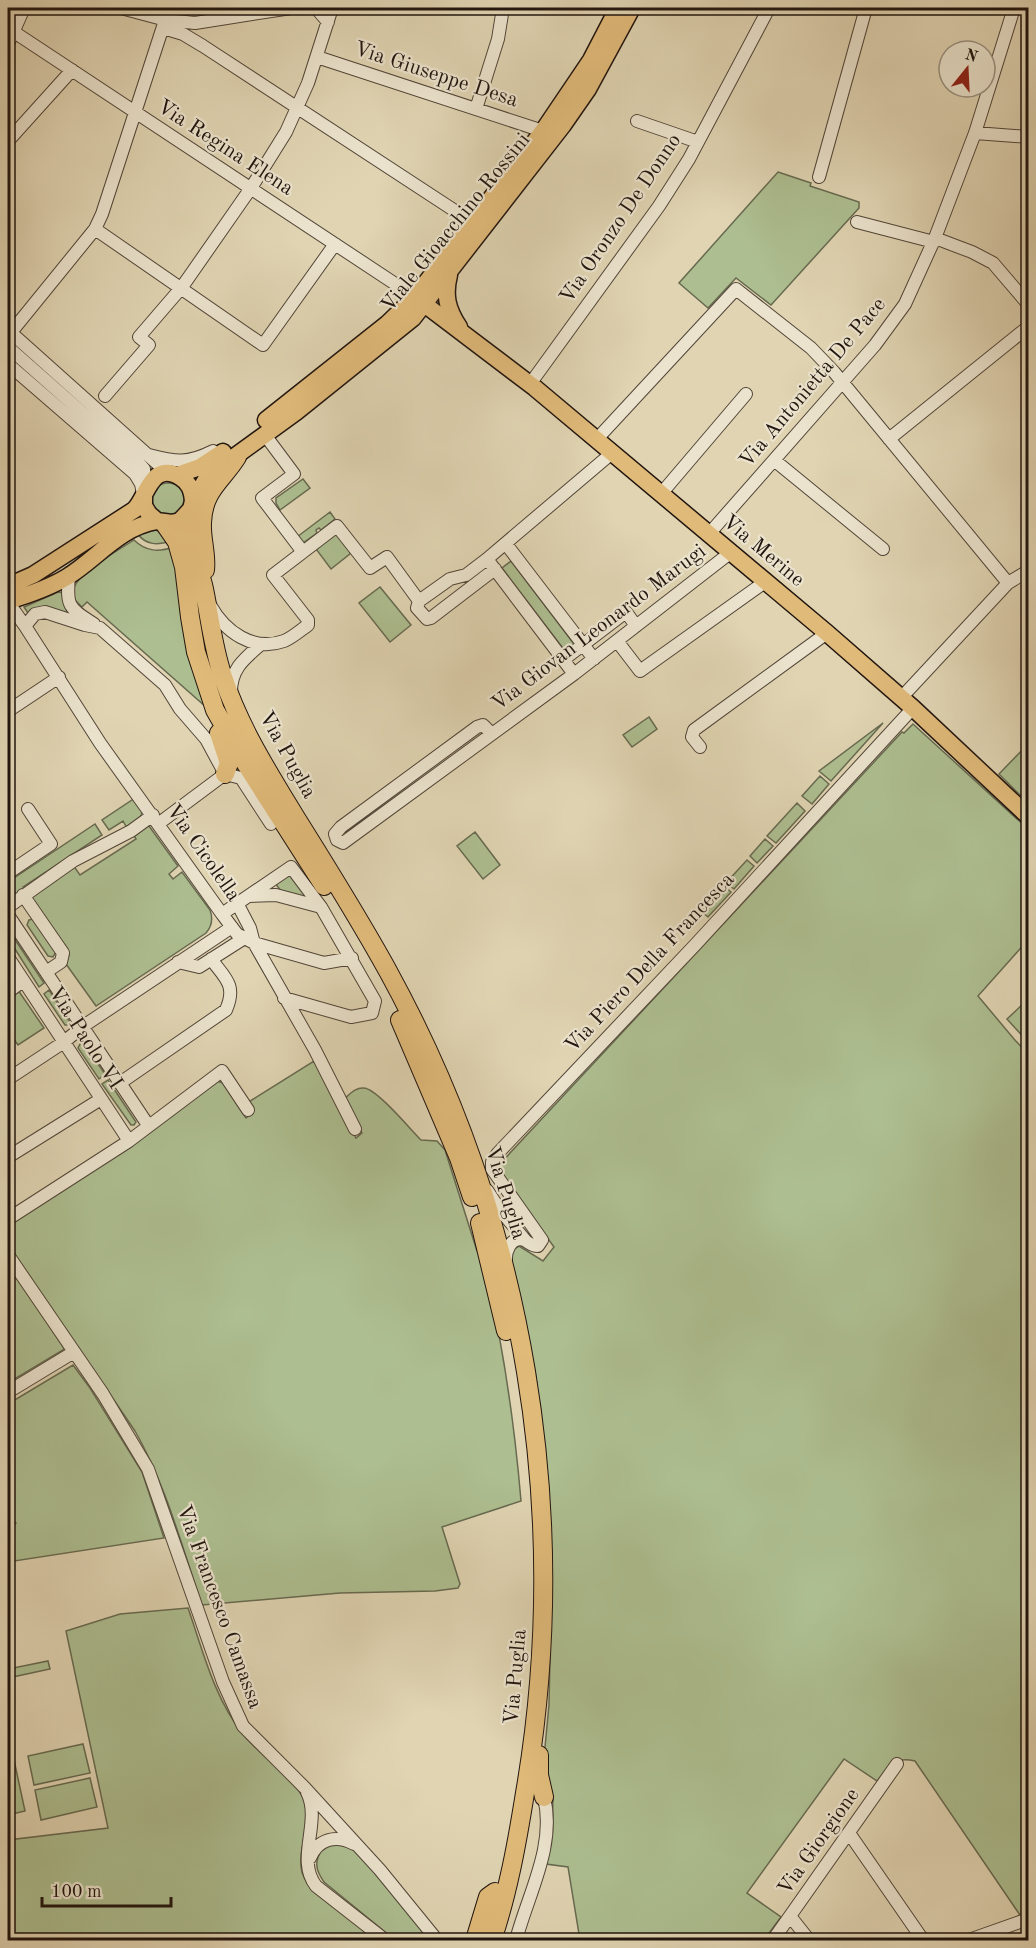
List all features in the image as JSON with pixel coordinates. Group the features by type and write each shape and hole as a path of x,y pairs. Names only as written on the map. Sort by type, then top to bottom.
{"highway":[{"path":"204,590 206,564 202,535 204,509 233,452"},
{"name":"Via Puglia","path":"190,508 188,539 204,590 211,636 231,698 249,740 347,901 425,1042 476,1169 510,1286 531,1400 542,1498 543,1628 530,1767 505,1895 492,1941"},
{"name":"Via Puglia","path":"160,522 177,542 184,567 196,652 215,710 246,764 331,898 378,979 408,1037 459,1158 476,1209 502,1311 520,1402 528,1490 533,1581 530,1677 525,1728 508,1827 495,1892 481,1941"},
{"path":"215,710 220,737 229,763 225,774"},
{"path":"540,1678 542,1692 538,1760 544,1797"},
{"path":"475,1941 488,1897 495,1892"}],"main road":[{"name":"Viale Gioacchino Rossini","path":"8,586 33,575 80,547 134,510 141,503 152,480 160,475 173,475 200,467 265,435 410,321 420,300 472,222 543,131 591,60 618,8"},
{"name":"Viale Gioacchino Rossini","path":"190,508 208,476 233,452 387,324 420,300 450,272 575,107 632,8"},
{"name":"Via Merine","path":"450,272 447,304 461,330"},
{"name":"Via Merine","path":"420,300 530,384 827,633 907,703 1029,816"},
{"path":"8,602 69,576 100,550 131,530 160,522 172,524 190,508 192,490 186,481 173,475"},
{"path":"145,491 144,506 149,514 160,522"}],"street":[{"path":"8,44 24,8"},
{"path":"121,8 165,24 183,34 472,222"},
{"path":"169,8 102,214 95,229 8,333 173,475"},
{"path":"165,24 208,22 291,8"},
{"path":"316,8 328,22"},
{"path":"105,396 148,345 139,337 182,287 251,188 298,110 318,57 332,8"},
{"path":"476,109 498,39 503,8"},
{"name":"Via Oronzo De Donno","path":"530,384 659,206 698,142 769,8"},
{"path":"819,177 866,8"},
{"name":"Via Antonietta De Pace","path":"708,535 875,345 905,304 934,240 975,133 1014,8"},
{"path":"202,46 204,29 208,22"},
{"name":"Via Regina Elena","path":"15,32 420,300"},
{"name":"Via Giuseppe Desa","path":"318,57 543,131"},
{"path":"8,141 72,70"},
{"path":"281,98 306,90"},
{"path":"638,121 698,142"},
{"path":"975,133 1029,137"},
{"path":"857,222 934,240 972,252 993,263 1029,304"},
{"path":"95,229 263,345 335,244"},
{"path":"596,440 736,289 811,348 1008,583"},
{"path":"889,439 1029,327"},
{"path":"8,346 137,461 144,469 145,491"},
{"path":"8,364 135,474 145,491"},
{"path":"660,495 746,394"},
{"path":"265,435 294,474 262,498 303,552"},
{"path":"148,454 170,460 186,461 196,460 217,449 233,452"},
{"path":"491,564 450,579 419,601 417,608 420,613 427,619 431,618 491,564 506,544 612,453"},
{"path":"774,460 883,549"},
{"path":"204,590 217,618 239,638 260,645 285,641 308,625 308,620 273,575 337,526 370,568 387,557 419,601"},
{"path":"506,544 594,659"},
{"name":"Via Giovan Leonardo Marugi","path":"491,733 483,725 477,727 341,826 335,834 337,840 343,843 574,674 730,553"},
{"path":"491,564 574,674"},
{"path":"907,703 1008,583 1029,571"},
{"path":"69,576 67,596 73,610 100,628 165,685 180,709 207,739 225,774"},
{"path":"617,641 640,671 765,582"},
{"name":"Via Cicolella","path":"8,602 100,743 222,914 243,934 315,1050 355,1129"},
{"path":"25,626 35,614 45,612 100,628"},
{"path":"563,660 626,612 636,626"},
{"path":"700,747 692,737 694,730 827,633"},
{"path":"231,698 231,680 239,663 260,645"},
{"path":"8,711 59,677"},
{"name":"Via Piero Della Francesca","path":"510,1286 505,1255 510,1244 516,1240 538,1246 542,1239 492,1169 492,1162 498,1153 695,945 907,703"},
{"path":"423,767 430,778"},
{"path":"8,907 73,861 155,820 225,774 241,778 271,824"},
{"path":"8,873 51,844 28,809"},
{"path":"222,914 291,867 321,907 375,1002 372,1013 351,1017 284,998"},
{"name":"Via Paolo VI","path":"23,895 63,952 61,962 46,972"},
{"path":"249,896 276,895 321,907"},
{"path":"237,903 243,934"},
{"name":"Via Paolo VI","path":"8,915 148,1125"},
{"path":"178,962 199,967 243,934"},
{"path":"8,1079 178,962 243,934 324,963 352,958"},
{"name":"Via Paolo VI","path":"8,957 129,1141"},
{"path":"120,1083 226,1010 231,999 231,986 211,959"},
{"path":"8,992 23,981"},
{"path":"8,1219 129,1141 222,1071 248,1110"},
{"path":"8,1157 101,1099"},
{"path":"476,1169 491,1198 526,1241"},
{"name":"Via Francesco Camassa","path":"8,1256 103,1394 148,1469 208,1641 233,1707 243,1726 334,1819 437,1941"},
{"path":"8,1392 74,1352"},
{"name":"Via Giorgione","path":"809,1941 790,1916 897,1764"},
{"path":"305,1788 310,1797 315,1845"},
{"path":"516,1941 541,1862 546,1830 544,1797"},
{"path":"334,1819 323,1821 315,1831 315,1845 308,1865 312,1880 315,1886 385,1941"},
{"path":"849,1833 923,1941"},
{"path":"315,1845 326,1840 343,1839 361,1849"},
{"path":"773,1941 790,1916"},
{"path":"969,1941 1026,1924"}],"green space":[{"path":"778,172 811,183 810,186 859,202 859,208 771,305 736,278 708,308 679,283"},
{"path":"303,479 310,488 280,510 276,498"},
{"path":"168,483 179,488 184,499 179,510 168,515 157,510 152,499 157,488"},
{"path":"330,512 335,519 321,530 319,528 316,530 317,533 303,543 297,537"},
{"path":"148,529 156,530 171,541 157,544 148,542 137,533"},
{"path":"336,533 351,553 331,569 316,549"},
{"path":"134,540 143,547 153,550 174,547 206,707 87,602 82,607 74,598 73,591 82,577 99,562"},
{"path":"511,561 574,644 565,651 502,568"},
{"path":"380,587 411,625 390,642 359,603"},
{"path":"58,592 64,593 83,620 42,608 35,608 28,613 24,607"},
{"path":"649,717 657,729 632,747 623,735"},
{"path":"883,723 831,781 819,771"},
{"path":"913,724 1028,829 1028,940 978,996 1028,1054 1028,1915 1022,1918 915,1761 897,1761 877,1781 844,1759 747,1893 781,1917 764,1940 580,1940 568,1867 546,1864 552,1833 553,1797 543,1768 549,1705 551,1609 549,1494 536,1377 511,1258 514,1249 519,1246 543,1261 554,1247 497,1167 902,732 904,733"},
{"path":"1028,744 1028,791 1022,797 999,774"},
{"path":"820,776 829,784 812,804 802,796"},
{"path":"135,798 143,810 141,816 127,828 123,821 109,830 102,820"},
{"path":"797,803 805,811 776,843 767,836"},
{"path":"95,824 102,835 23,887 24,889 16,894 8,882"},
{"path":"149,826 178,866 169,874 173,879 182,872 210,910 211,925 206,933 96,1006 66,964 69,955 67,948 30,896 73,865 80,875 136,839 133,834"},
{"path":"475,832 500,865 483,879 457,846"},
{"path":"765,839 773,846 757,863 750,856"},
{"path":"747,860 754,866 734,889 726,883"},
{"path":"290,874 307,897 281,891 275,883"},
{"path":"724,886 731,892 708,917 701,911"},
{"path":"33,919 56,952 53,957 48,956 27,925 29,920"},
{"path":"9,934 12,935 44,983 39,987 8,938"},
{"path":"18,990 44,1028 18,1045 8,1031 8,998"},
{"path":"49,990 70,1022 68,1025 65,1025 44,994"},
{"path":"1023,1004 1028,1009 1028,1042 1007,1019"},
{"path":"81,1042 105,1074 99,1079 78,1048"},
{"path":"314,1061 356,1138 362,1133 344,1099 356,1090 364,1088 385,1102 421,1140 437,1141 445,1150 477,1251 482,1256 496,1317 515,1439 521,1501 442,1527 460,1584 458,1588 435,1591 340,1593 202,1605 173,1516 146,1452 135,1431 8,1245 8,1224 217,1081 223,1083 246,1118 253,1113 247,1103"},
{"path":"108,1080 136,1122 134,1125 131,1125 102,1084"},
{"path":"8,1264 64,1348 8,1383"},
{"path":"73,1365 90,1388 142,1472 164,1538 8,1562 8,1533 16,1523 8,1515 8,1404"},
{"path":"188,1608 210,1673 232,1719 249,1741 292,1783 304,1800 307,1818 301,1854 302,1874 308,1884 378,1940 8,1940 8,1840 108,1828 66,1631 120,1614"},
{"path":"48,1661 50,1669 8,1678 8,1669"},
{"path":"83,1744 90,1773 34,1785 28,1756"},
{"path":"8,1746 11,1746 25,1811 8,1815"},
{"path":"90,1778 97,1807 41,1820 35,1790"},
{"path":"336,1842 357,1851 431,1940 395,1940 324,1882 317,1869 318,1857 323,1848"}]}
